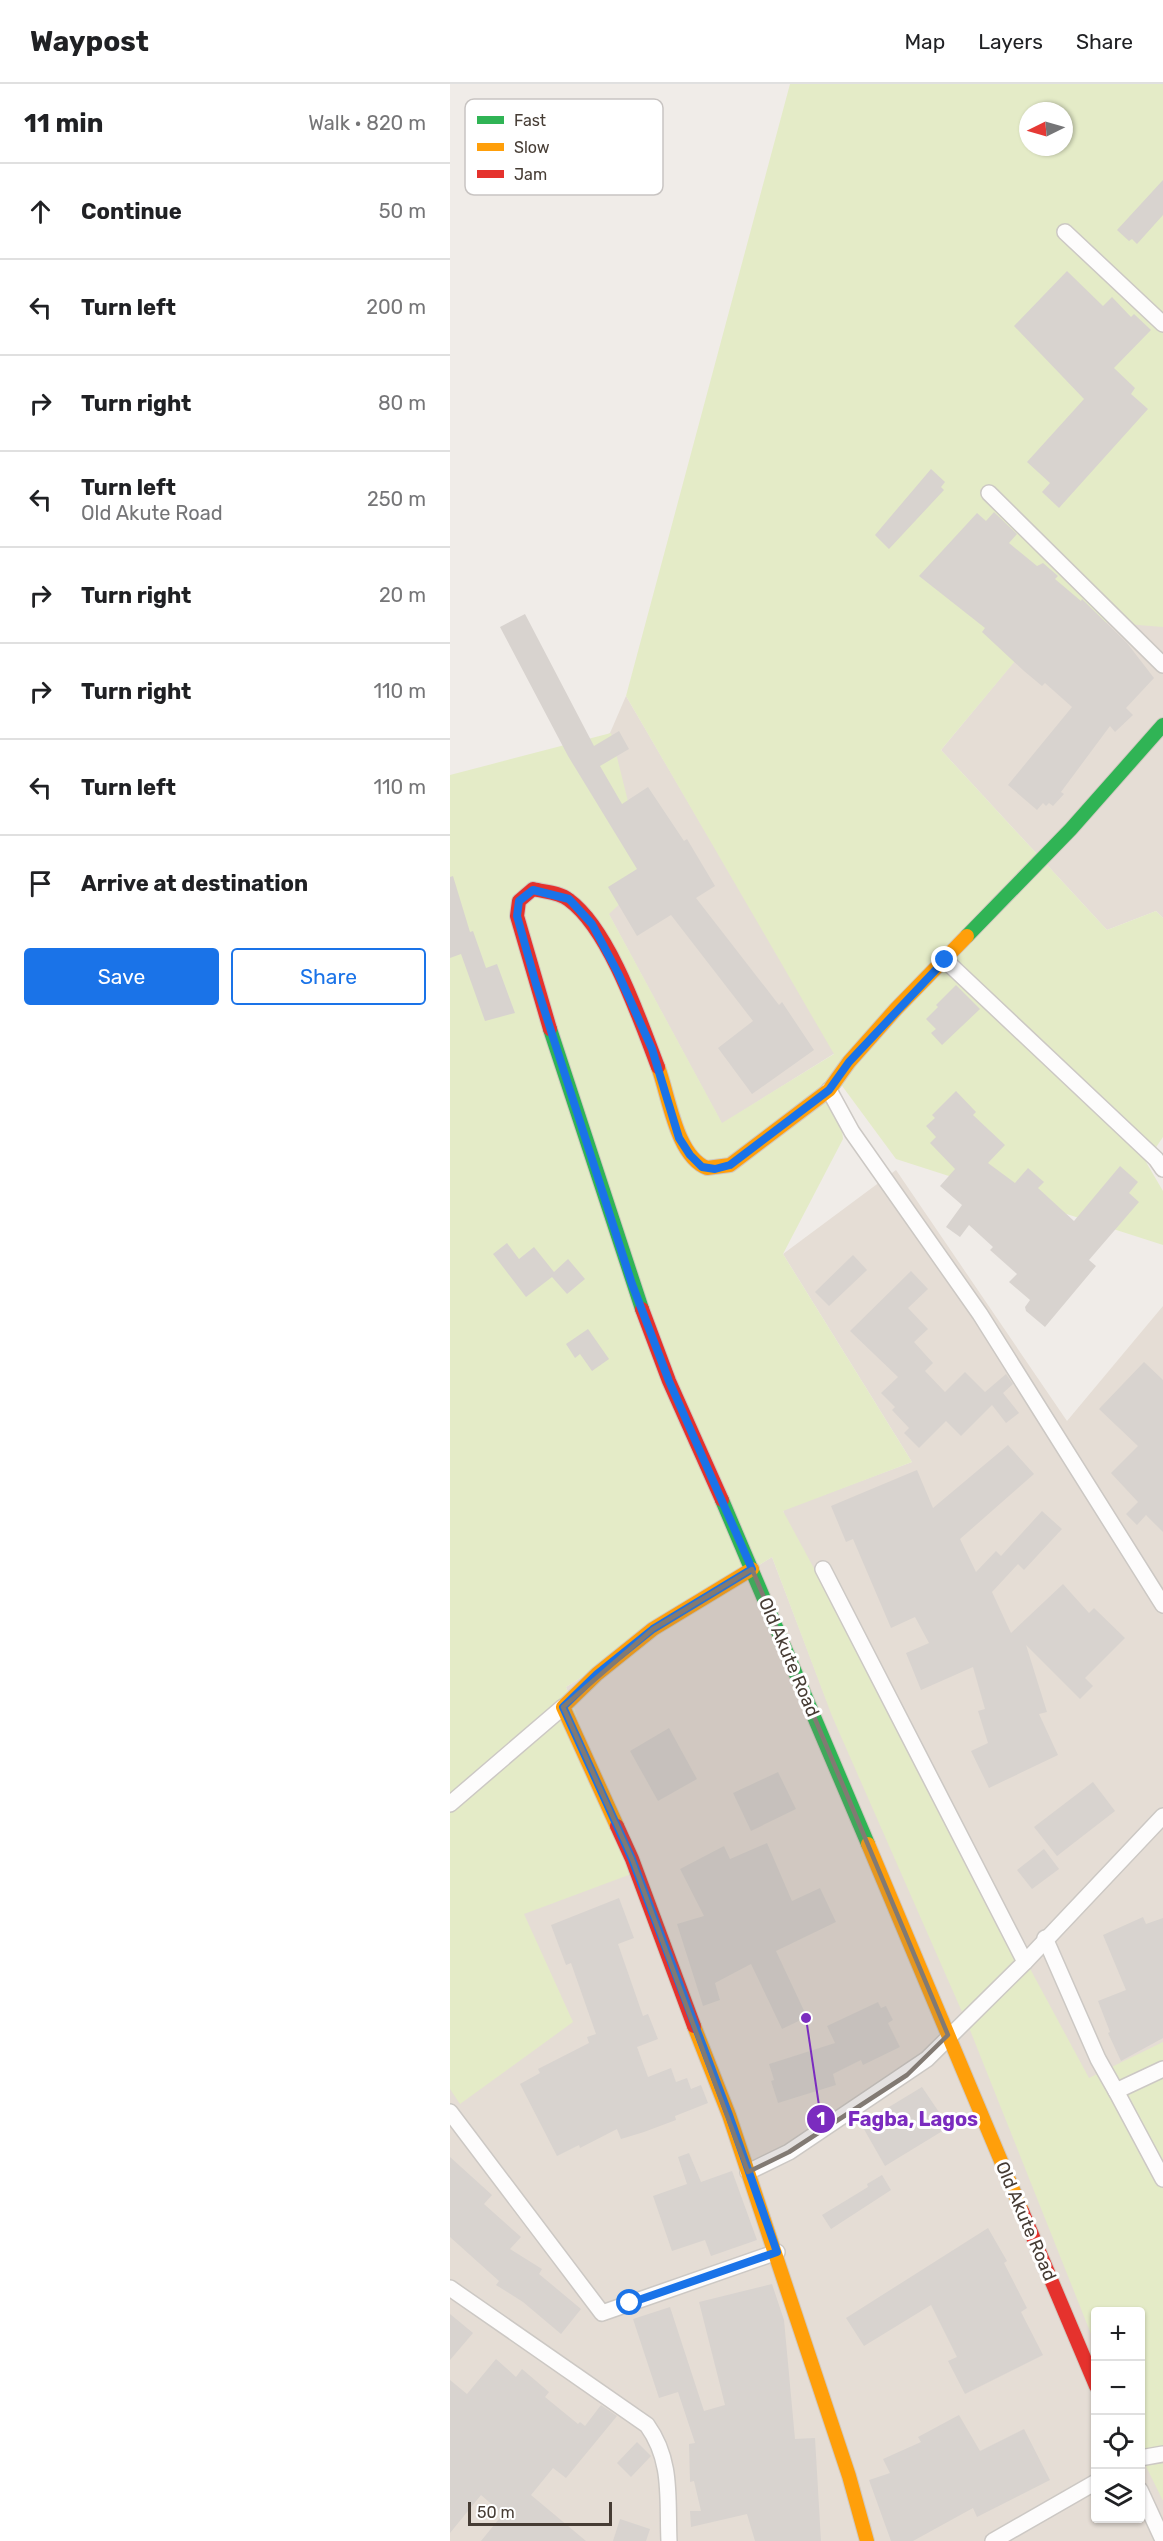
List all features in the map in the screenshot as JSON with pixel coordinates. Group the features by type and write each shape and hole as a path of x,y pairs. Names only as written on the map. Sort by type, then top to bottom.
{"street":[{"path":"1065,232 1163,324"},
{"path":"989,493 1163,664"},
{"path":"1163,725 1071,829 849,1062 829,1090 852,1132 980,1314 1163,1605"},
{"name":"Old Akute Road","path":"829,1090 730,1165 715,1169 702,1167 690,1155 679,1138 652,1049 618,973 592,924 569,899 533,890 519,901 517,916 536,984 632,1284 669,1381 752,1569 1091,2376"},
{"path":"945,960 1161,1159"},
{"path":"450,1804 563,1707 597,1674 653,1629 752,1569"},
{"path":"823,1569 1025,1962"},
{"path":"563,1707 632,1859 729,2115 777,2252 849,2476 867,2541"},
{"path":"748,2172 789,2152 907,2075 927,2059 948,2035 1025,1962 1045,1938 1163,1816"},
{"path":"1045,1938 1098,2060 1163,2179"},
{"path":"1116,2091 1163,2069"},
{"path":"450,2112 602,2313 777,2252"},
{"path":"450,2288 647,2425 658,2440 666,2463 669,2541"},
{"path":"1145,2457 1163,2454"},
{"path":"993,2541 1091,2484"},
{"path":"1145,2501 1163,2540"}],"highlighted area":[{"path":"752,1569 948,2035 907,2075 789,2152 748,2172 632,1859 563,1707 653,1629"}],"shaded area":[{"path":"1163,84 1163,918 1156,911 1107,930 941,750 1076,587 1065,156 1073,156 1073,109"},
{"path":"626,696 835,1053 722,1124 537,781 610,733"},
{"path":"896,1170 1067,1421 1163,1306 1163,2541 450,2541 450,1724 577,1717 566,1687 772,1557 828,1704 783,1510 912,1462 783,1254"}],"green space":[{"path":"790,84 1163,84 1163,627 1051,618 941,750 1107,930 1156,911 1163,918 1163,1137 1146,1162 1163,1191 1163,1245 896,1159 837,1079 843,1139 783,1254 912,1462 783,1511 1089,2078 1163,2042 1163,2501 1145,2464 1145,2307 1091,2307 1091,2334 970,2030 832,1716 772,1557 566,1687 634,1873 524,1914 573,2022 460,2104 450,2089 450,775 611,733 647,878 609,914 722,1123 834,1054 626,696"}],"building":[{"path":"1163,180 1163,215 1137,244 1132,239 1129,241 1117,230"},
{"path":"1067,271 1103,306 1112,297 1131,317 1134,314 1151,330 1114,368 1135,388 1131,394 1148,409 1059,508 1042,492 1050,483 1027,462 1084,399 1014,326"},
{"path":"931,469 945,482 941,487 944,490 889,549 875,535"},
{"path":"994,512 1017,534 1009,543 1037,566 1043,563 1058,576 1055,579 1081,601 1082,599 1127,643 1154,678 1126,708 1133,715 1115,732 1110,726 1061,792 1064,794 1053,806 1049,803 1046,806 1043,803 1037,810 1008,785 1072,707 1045,683 1042,686 1024,671 982,632 985,628 919,576 977,513 986,521"},
{"path":"525,614 594,746 619,731 629,749 600,766 622,804 648,787 684,841 687,839 715,886 696,898 779,1005 782,1002 814,1050 752,1094 718,1048 753,1021 671,915 637,936 608,887 637,869 568,756 500,627"},
{"path":"453,876 470,932 473,931 486,968 497,964 515,1013 485,1021 461,954 450,958 450,877"},
{"path":"956,985 980,1009 942,1045 931,1033 936,1029 926,1019"},
{"path":"956,1091 976,1112 973,1115 1005,1145 988,1163 1015,1183 1028,1168 1044,1182 1038,1188 1074,1221 1120,1166 1138,1182 1129,1193 1139,1202 1089,1260 1096,1266 1045,1327 1026,1311 1025,1307 1030,1300 1009,1282 1017,1274 990,1250 993,1247 969,1225 960,1237 946,1227 962,1205 940,1186 955,1169 930,1143 936,1137 926,1126 935,1118 932,1115"},
{"path":"507,1243 519,1259 534,1247 554,1272 568,1259 585,1279 567,1294 552,1277 526,1297 493,1254"},
{"path":"853,1255 867,1270 829,1306 815,1292"},
{"path":"911,1271 928,1289 908,1308 928,1329 914,1342 933,1363 925,1371 945,1392 965,1372 985,1392 1006,1374 1013,1384 1003,1393 1019,1413 1006,1423 992,1405 961,1436 946,1421 919,1448 904,1433 909,1428 892,1410 895,1407 881,1393 898,1377 850,1331"},
{"path":"588,1329 609,1359 592,1371 580,1354 575,1358 566,1344"},
{"path":"1144,1362 1163,1380 1163,1532 1146,1515 1137,1525 1126,1514 1138,1502 1111,1473 1138,1446 1099,1409"},
{"path":"1008,1445 1034,1474 960,1539 976,1572 996,1551 1001,1556 1042,1511 1062,1529 1024,1570 1018,1564 992,1592 1011,1633 1063,1584 1089,1613 1094,1608 1125,1638 1085,1678 1093,1686 1080,1699 1026,1645 1047,1712 1039,1714 1058,1755 989,1788 971,1751 988,1743 978,1711 985,1709 973,1667 921,1690 906,1653 929,1643 915,1617 891,1628 853,1539 846,1542 831,1506 917,1470 933,1508"},
{"path":"669,1728 697,1779 658,1801 630,1751"},
{"path":"778,1772 796,1809 751,1831 733,1793"},
{"path":"1093,1782 1115,1811 1057,1856 1034,1827"},
{"path":"767,1843 792,1901 820,1888 836,1922 776,1951 807,2017 782,2029 751,1964 715,1983 720,2000 703,2006 677,1924 704,1916 680,1869 724,1846 730,1859"},
{"path":"1044,1849 1059,1869 1032,1889 1017,1870"},
{"path":"619,1898 634,1938 618,1944 643,2016 648,2014 658,2039 637,2047 648,2077 671,2068 676,2082 687,2078 691,2089 701,2085 708,2103 675,2116 676,2120 644,2132 621,2139 617,2129 580,2148 579,2145 557,2156 520,2084 540,2073 538,2069 589,2043 587,2037 596,2034 571,1963 566,1965 551,1925"},
{"path":"1143,1917 1146,1924 1163,1918 1163,2038 1121,2061 1108,2033 1110,2032 1098,2001 1126,1990 1103,1935"},
{"path":"878,2002 881,2008 886,2006 893,2020 888,2023 900,2047 863,2065 861,2060 833,2074 836,2085 778,2103 771,2081 774,2080 769,2064 835,2043 827,2026"},
{"path":"922,2087 949,2127 885,2166 861,2124"},
{"path":"689,2153 701,2182 732,2171 757,2240 711,2256 705,2240 672,2251 653,2196 687,2184 678,2157"},
{"path":"450,2157 492,2195 484,2204 521,2237 510,2249 542,2269 539,2274 581,2309 561,2334 523,2302 496,2285 499,2281 450,2237"},
{"path":"882,2175 891,2190 831,2229 822,2215 868,2187 867,2184"},
{"path":"988,2228 1007,2261 1004,2263 1027,2308 1021,2312 1043,2355 965,2394 948,2361 957,2357 931,2305 864,2346 846,2318"},
{"path":"772,2284 784,2320 795,2439 815,2438 821,2541 755,2541 747,2514 691,2527 690,2511 701,2511 694,2481 690,2482 689,2444 695,2443 678,2392 659,2398 633,2319 670,2307 704,2411 725,2405 699,2302"},
{"path":"450,2314 473,2333 450,2360"},
{"path":"496,2359 516,2377 522,2369 549,2392 545,2397 578,2424 580,2422 585,2426 601,2405 617,2416 566,2478 553,2468 531,2495 586,2541 481,2541 503,2514 481,2495 450,2533 450,2380 467,2394"},
{"path":"959,2415 980,2451 1024,2429 1050,2480 977,2517 973,2508 913,2541 891,2541 869,2480 890,2473 883,2459 921,2442 918,2437"},
{"path":"637,2442 651,2456 631,2477 617,2463"},
{"path":"620,2519 650,2529 646,2541 613,2541"}],"traffic: fast":[{"path":"967,936 1071,829 1163,725"},
{"path":"550,1029 642,1309"},
{"path":"722,1500 868,1844"}],"traffic: slow":[{"path":"658,1067 675,1124 688,1151 696,1161 707,1168 730,1165 829,1090 849,1062 896,1009 967,936"},
{"path":"617,1826 563,1707 597,1674 653,1629 752,1569"},
{"path":"868,1844 1022,2211"},
{"path":"694,2026 729,2115 849,2476 867,2541"}],"traffic: jam":[{"path":"550,1029 517,916 519,901 533,889 565,897 584,914 597,932 622,977 658,1067"},
{"path":"642,1309 669,1381 722,1500"},
{"path":"617,1826 632,1859 694,2026"},
{"path":"1022,2211 1091,2374"}],"place":[{"name":"Fagba, Lagos","path":"806,2018"}],"route":[{"path":"630,2303 777,2252 729,2115 681,1994 632,1859 563,1707 597,1674 653,1629 752,1569 669,1381 632,1284 536,984 517,916 519,901 533,890 569,899 592,924 618,973 652,1049 670,1102 679,1138 690,1155 702,1167 715,1169 730,1165 829,1090 849,1062 896,1009 945,960"}]}
